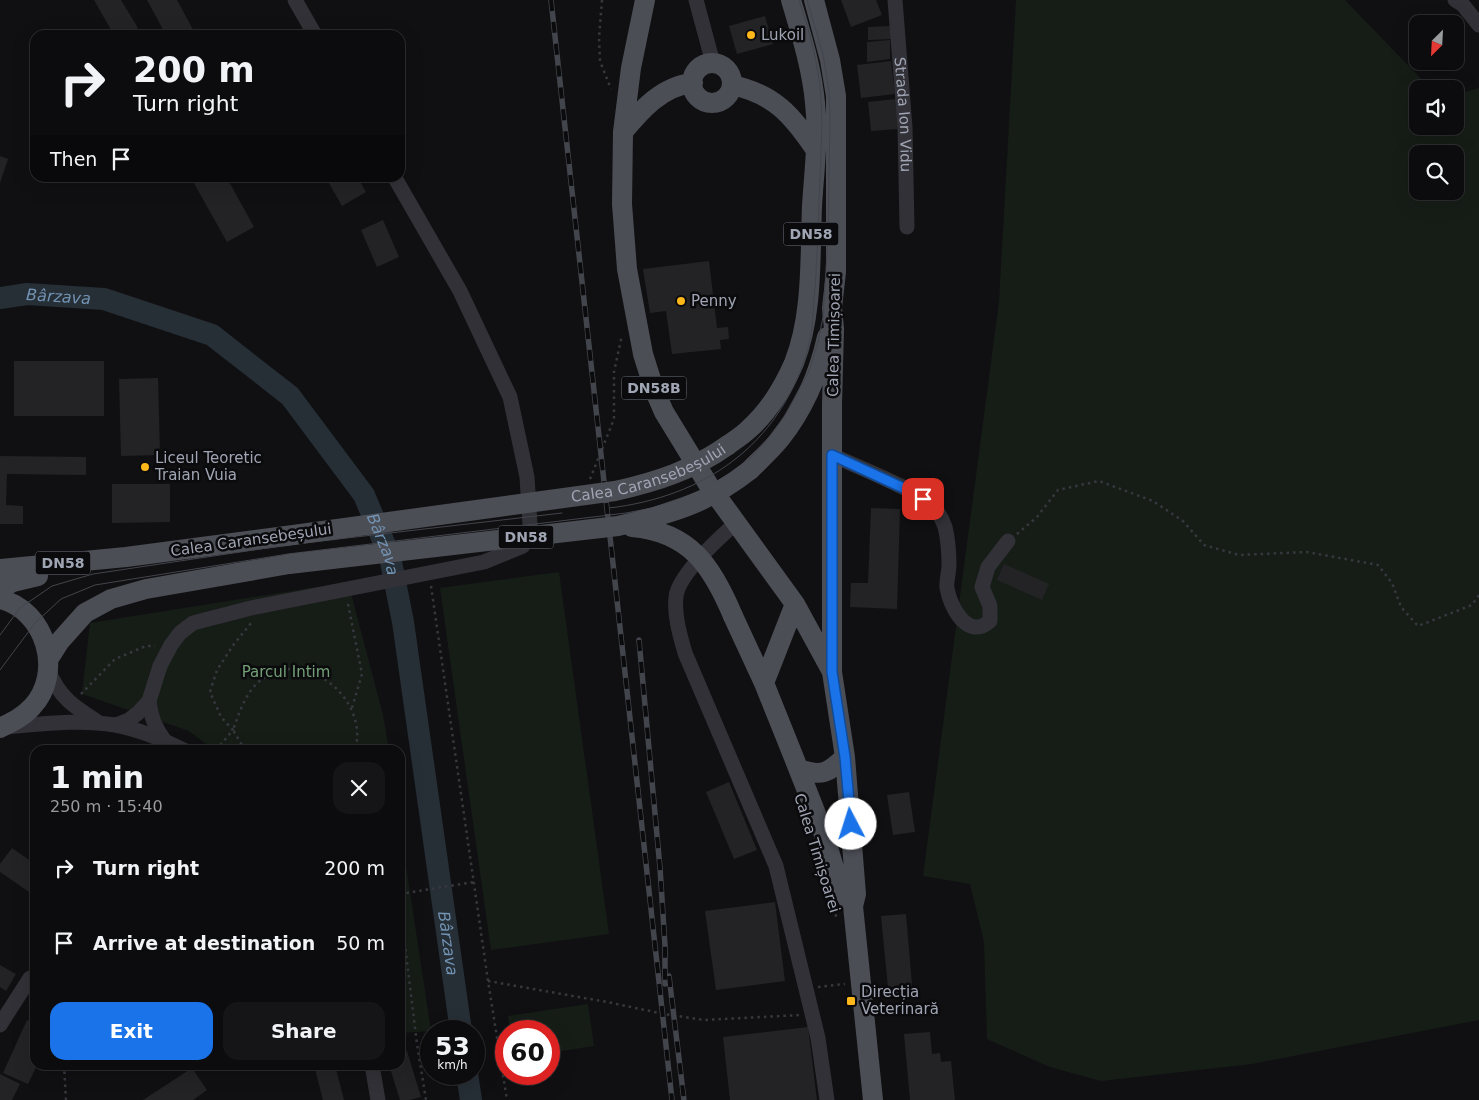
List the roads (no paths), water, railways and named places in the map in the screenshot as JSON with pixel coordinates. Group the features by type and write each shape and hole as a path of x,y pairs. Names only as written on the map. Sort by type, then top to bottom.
{"main road":[{"name":"Calea Timișoarei","path":"645,0 631,68 623,132 623,228 631,297 643,354 654,389 664,412 708,484 795,604 832,672"},
{"name":"Calea Caransebeșului","path":"0,569 126,557 630,488 668,478 689,469 728,445 750,429 768,407 793,366 807,320 816,104 804,44 790,0"},
{"name":"Calea Timișoarei","path":"814,0 830,60 836,96 836,272 832,308 834,329 832,672 845,757 856,894 853,906 873,1100"},
{"path":"714,63 722,66 729,72 732,85 727,96 720,101 707,102 699,97 692,83 698,68 714,63"},
{"path":"623,132 649,103 675,87 692,83"},
{"path":"732,85 756,92 783,108 815,149"},
{"name":"Calea Caransebeșului","path":"48,665 60,641 84,613 111,599 146,589 289,564 618,526 665,515 700,502 722,491 750,470 780,440 804,401 824,351 832,308"},
{"name":"Calea Timișoarei","path":"618,526 655,530 668,534 686,544 704,562 715,577 764,683 800,769 844,895 853,906"},
{"name":"Calea Caransebeșului","path":"0,589 13,582 126,557"},
{"path":"0,599 20,608 35,623 46,647 48,665"},
{"path":"764,683 795,604"},
{"path":"784,633 810,631"},
{"name":"DN58","path":"0,728 18,719 33,706 43,689 48,665"},
{"path":"800,769 819,774 828,772 845,757"}],"street":[{"path":"295,0 311,30"},
{"path":"696,0 714,63"},
{"name":"Strada Ion Vidu","path":"894,0 905,127 907,227"},
{"path":"1455,0 1463,5 1479,25"},
{"path":"165,741 151,718 149,701 160,666 171,645 180,633 193,623 250,608 372,584 424,576 484,562 523,546 530,525 527,477 510,397 460,292 397,182"},
{"path":"832,455 912,492 933,506 945,526 949,565 947,586 952,605 968,626 984,627 990,622 990,606 982,587 988,568 1008,541"},
{"path":"736,523 686,575 679,586 675,608 685,654 776,866 813,1015 827,1100"},
{"path":"48,665 55,685 71,705 99,723"},
{"path":"116,725 129,720 149,701"},
{"path":"0,728 63,722 99,723 140,731 173,745"},
{"path":"0,1025 30,978"},
{"path":"373,1070 378,1100"}],"waterway":[{"name":"Bârzava","path":"0,298 27,294 104,299 212,335 290,396 364,495 390,557 403,622 459,1020"},
{"name":"Bârzava","path":"469,1085 471,1100"}],"tram line":[{"path":"609,508 644,502 676,492 706,479 733,461 757,440 777,414 794,385 807,352 812,326 816,275 822,112 816,62 799,0"},
{"path":"0,670 35,623 61,599 95,585 288,554 626,513 652,508 701,491 745,464 784,417 809,371 823,317 828,238 829,92 823,54 807,0"},
{"path":"0,635 20,608 52,586 93,574 287,545 562,513"}],"railway":[{"path":"551,0 672,1100"},
{"path":"639,640 660,868 665,946 665,984"},
{"path":"669,976 684,1100"}],"place":[{"name":"Lukoil","path":"751,35"},
{"name":"Penny","path":"681,301"},
{"name":"Liceul Teoretic Traian Vuia","path":"145,467"},
{"name":"Direcția Veterinară","path":"851,1001"}],"park label":[{"name":"Parcul Intim","path":"286,672"}]}
